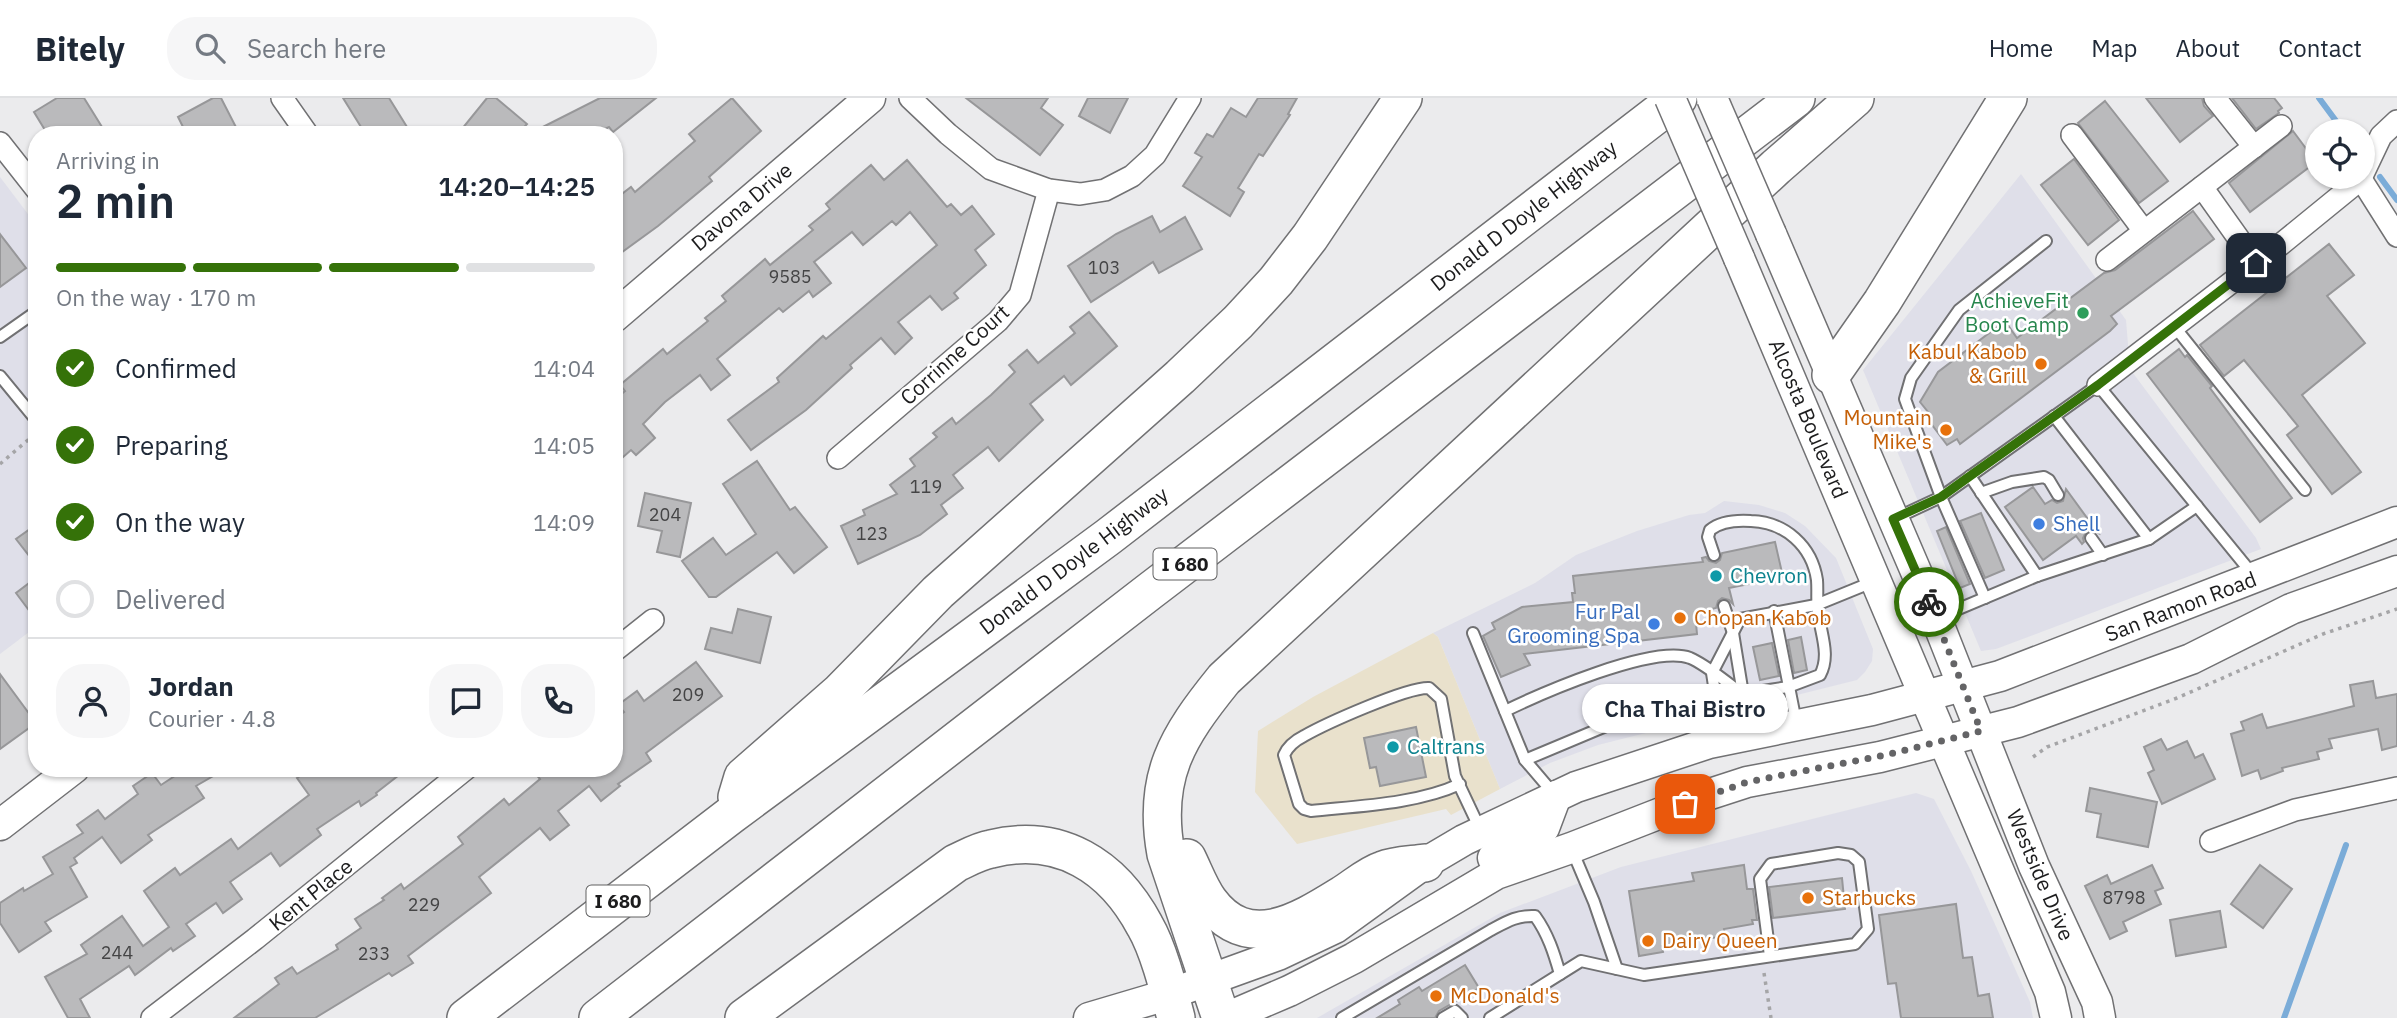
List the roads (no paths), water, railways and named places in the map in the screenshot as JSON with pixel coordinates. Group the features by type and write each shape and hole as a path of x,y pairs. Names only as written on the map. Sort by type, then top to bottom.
{"highway":[{"path":"731,814 743,777 840,691 938,592 1238,322 1276,281 1310,237 1403,98"},
{"name":"Donald D Doyle Highway","path":"466,1018 731,814 1108,537 1678,98"},
{"name":"I 680","path":"598,1018 1150,591 1796,98"},
{"path":"1221,1018 1166,854 1162,829 1161,807 1170,759 1195,714 1224,679 1776,167 1855,98"},
{"path":"1831,375 1882,302 2008,98"},
{"path":"1161,807 1208,901 1224,917 1244,926 1259,929 1280,928 1308,916 1383,869 1425,863"},
{"path":"744,1018 956,863 988,849 1026,843 1063,850 1097,866 1117,883 1146,927 1173,1006"}],"main road":[{"name":"Davona Drive","path":"623,309 870,98"},
{"name":"Alcosta Boulevard","path":"1670,98 1877,580 1943,741"},
{"name":"Alcosta Boulevard","path":"1712,98 1936,618 1981,731"},
{"name":"San Ramon Road","path":"1089,1018 1173,1006 1207,980 1278,955 1335,928 1425,863 1482,831 1576,787 1722,740 1872,710 2000,676 2397,522"},
{"name":"San Ramon Road","path":"1226,1018 1289,992 1354,958 1496,874 1747,782 1886,755 2018,722 2191,659 2291,609 2397,571"},
{"name":"Westside Drive","path":"1981,731 2034,866 2097,1002 2100,1018"},
{"name":"Westside Drive","path":"1943,741 2050,992 2056,1018"},
{"path":"0,825 62,777"},
{"path":"1448,901 1454,881 1463,872 1535,837 1544,828 1556,796"}],"street":[{"path":"282,98 302,126"},
{"path":"911,98 948,134 991,169 1049,190 1080,194 1105,190 1132,176 1155,155 1190,98"},
{"path":"2215,98 2254,147"},
{"path":"2375,149 2381,136 2397,121"},
{"path":"2106,260 2281,126"},
{"path":"2072,135 2144,231"},
{"path":"0,143 28,179"},
{"path":"2203,187 2256,263"},
{"path":"2098,385 2347,189"},
{"path":"2369,189 2397,236"},
{"name":"Corrinne Court","path":"838,458 998,321 1020,295 1049,190"},
{"path":"623,644 653,620"},
{"name":"Kent Place","path":"152,1018 255,939 456,777"},
{"path":"2211,841 2295,810 2397,788"}],"lane":[{"path":"1984,598 1941,497 1905,399 1911,378 1959,310 2046,242"},
{"path":"0,337 28,317"},
{"path":"2174,326 2305,490"},
{"path":"0,376 28,410"},
{"path":"1893,519 1941,497 2098,385 2255,578"},
{"path":"2054,416 2149,539"},
{"path":"1970,476 2037,576"},
{"path":"1981,494 2012,482 2044,477 2059,495"},
{"path":"1936,618 2037,576 2149,539 2197,506"},
{"path":"1505,711 1585,676 1672,656 1689,658 1744,694 1788,687 1820,675 1826,664 1816,605 1817,581 1812,563 1794,536 1769,523 1755,521 1716,525 1710,530 1708,537 1714,555"},
{"path":"2091,537 2103,555"},
{"path":"1722,740 1712,673 1741,619 1816,605 1877,580"},
{"path":"1724,606 1733,634 1744,694"},
{"path":"1774,611 1797,725"},
{"path":"1473,633 1525,760 1556,796"},
{"path":"1460,784 1444,792 1419,797 1311,811 1299,804 1284,755 1286,750 1304,736 1407,692 1429,688 1441,699 1455,776 1460,784 1482,831"},
{"path":"1525,760 1618,721 1716,703"},
{"path":"1571,848 1594,902 1617,969"},
{"path":"1490,1018 1581,961 1644,975 1855,944 1868,929 1859,862 1850,855 1838,853 1771,864 1760,878 1770,956"},
{"path":"1342,1018 1490,930 1523,916 1535,916 1541,925 1553,948 1560,974"},
{"path":"1443,1018 1455,1011 1462,1018"}],"waterway":[{"path":"2319,98 2335,119"},
{"path":"2380,177 2397,200"},
{"path":"2284,1018 2346,845"}],"place":[{"name":"AchieveFit Boot Camp","path":"2083,313"},
{"name":"Kabul Kabob & Grill","path":"2041,364"},
{"name":"Mountain Mike's","path":"1946,430"},
{"name":"Shell","path":"2039,524"},
{"name":"Chevron","path":"1716,576"},
{"name":"Chopan Kabob","path":"1680,618"},
{"name":"Fur Pal Grooming Spa","path":"1654,624"},
{"name":"Caltrans","path":"1393,747"},
{"name":"Cha Thai Bistro","path":"1685,804"},
{"name":"Starbucks","path":"1808,898"},
{"name":"Dairy Queen","path":"1648,941"},
{"name":"McDonald's","path":"1436,996"}]}
